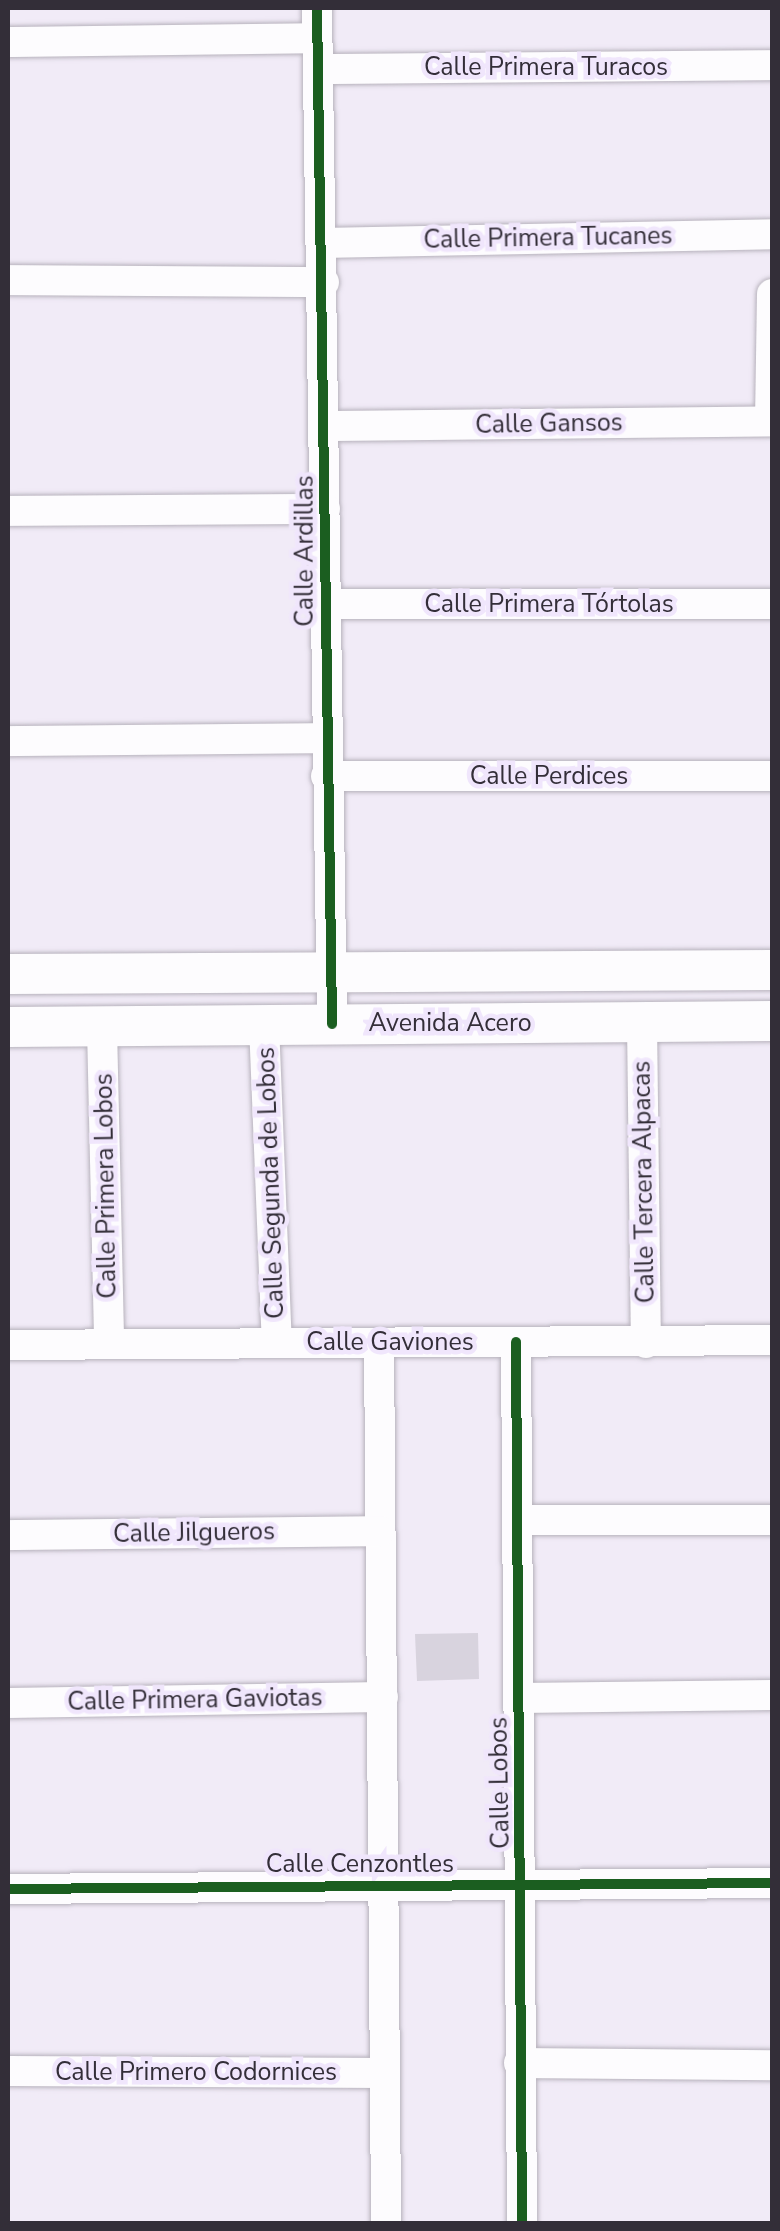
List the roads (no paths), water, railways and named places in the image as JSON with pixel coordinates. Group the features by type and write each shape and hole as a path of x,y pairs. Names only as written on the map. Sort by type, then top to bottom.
{"street":[{"path":"8,42 317,23"},
{"name":"Calle Ardillas","path":"317,23 324,282 328,974 332,1024"},
{"name":"Calle Primera Turacos","path":"320,69 772,66"},
{"name":"Calle Primera Tucanes","path":"323,242 772,234"},
{"path":"8,280 324,282"},
{"path":"771,421 772,294"},
{"name":"Calle Gansos","path":"325,426 771,421"},
{"path":"8,511 325,510"},
{"name":"Calle Primera Tórtolas","path":"325,604 772,604"},
{"path":"8,741 326,738"},
{"name":"Calle Perdices","path":"326,776 772,776"},
{"name":"Avenida Acero","path":"8,974 772,970"},
{"name":"Avenida Acero","path":"8,1028 772,1021"},
{"name":"Calle Tercera Alpacas","path":"642,1022 646,1343"},
{"name":"Calle Segunda de Lobos","path":"264,1024 277,1342"},
{"name":"Calle Primera Lobos","path":"102,1028 109,1344"},
{"name":"Calle Gaviones","path":"8,1345 772,1340"},
{"name":"Calle Lobos","path":"516,1342 522,2224"},
{"path":"379,1343 386,2224"},
{"path":"520,1520 772,1520"},
{"name":"Calle Jilgueros","path":"8,1535 380,1531"},
{"path":"519,1698 772,1695"},
{"name":"Calle Primera Gaviotas","path":"8,1703 383,1697"},
{"name":"Calle Cenzontles","path":"8,1888 385,1882 772,1883"},
{"path":"519,2063 772,2065"},
{"name":"Calle Primero Codornices","path":"8,2071 384,2072"}]}
